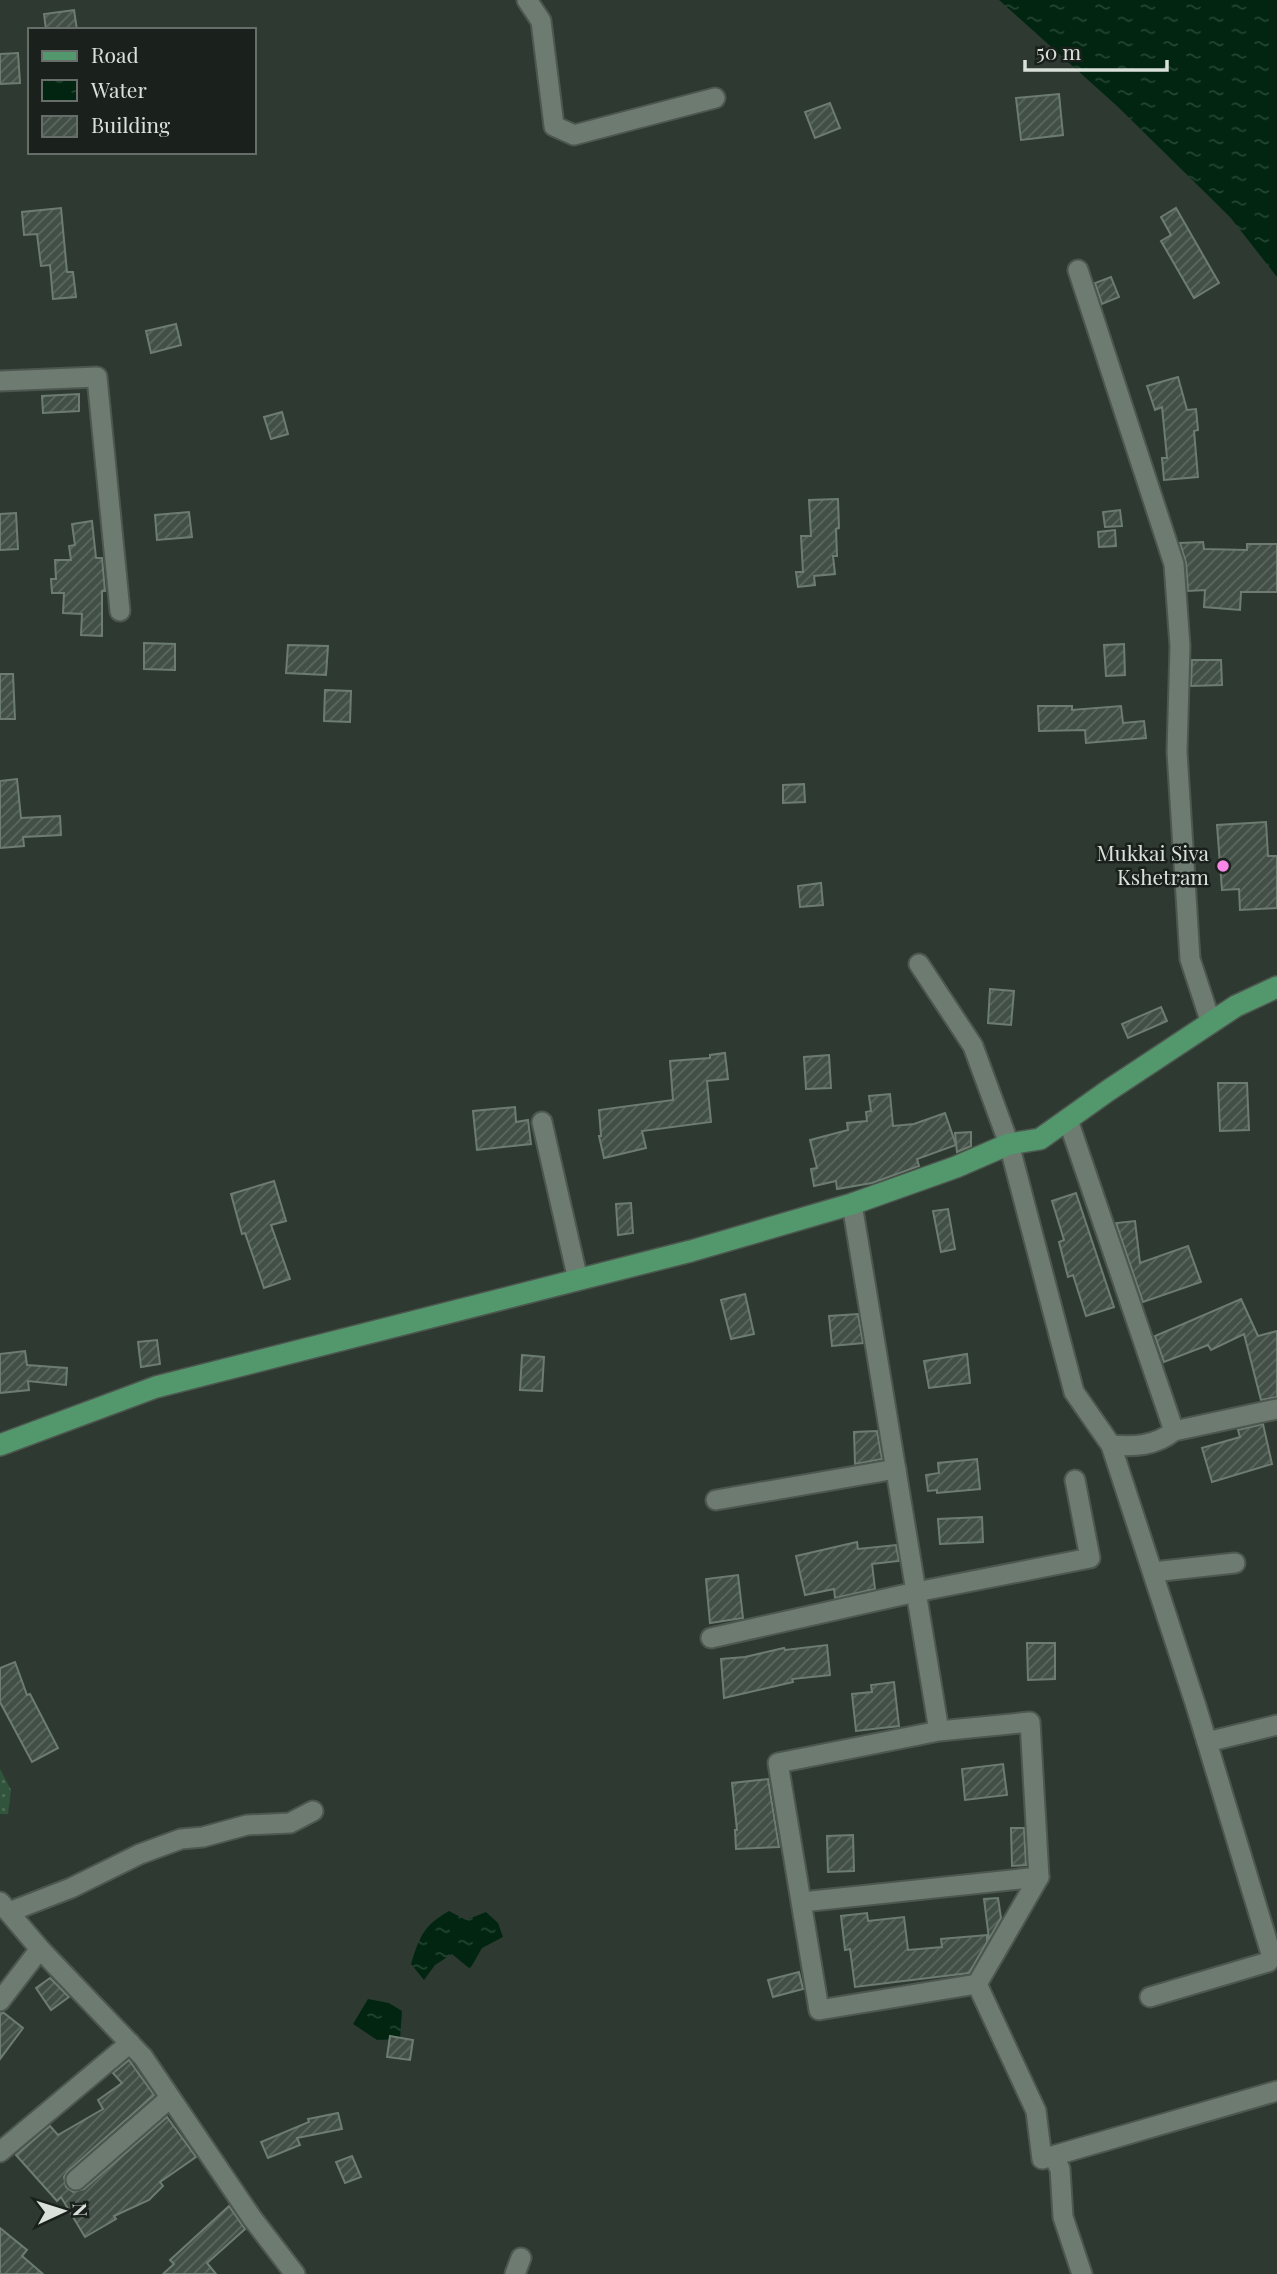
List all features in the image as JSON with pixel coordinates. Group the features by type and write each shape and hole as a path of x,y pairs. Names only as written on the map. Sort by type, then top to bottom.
{"main road":[{"path":"0,1445 156,1387 691,1251 852,1204 956,1167 1009,1144 1040,1139 1236,1006 1277,987"}],"street":[{"path":"527,0 541,21 554,126 574,135 715,98"},
{"path":"1078,270 1174,564 1180,646 1177,752 1190,959 1211,1023"},
{"path":"0,381 97,377 120,611"},
{"path":"919,964 973,1046 1009,1144 1074,1392 1111,1445 1207,1742 1272,1958 1270,1962 1150,1997"},
{"path":"1068,1120 1174,1431"},
{"path":"542,1122 578,1280"},
{"path":"852,1204 939,1731"},
{"path":"1111,1445 1134,1447 1162,1440 1174,1431 1277,1409"},
{"path":"716,1500 896,1469"},
{"path":"711,1638 916,1592 1090,1558 1075,1480"},
{"path":"1153,1572 1236,1563"},
{"path":"1030,1722 1039,1877 977,1984 819,2010 778,1763 939,1731 1030,1722"},
{"path":"1207,1742 1277,1725"},
{"path":"295,2274 251,2218 143,2057 40,1949 4,1907 71,1888 141,1853 181,1839 203,1837 247,1825 290,1823 313,1811"},
{"path":"802,1902 1039,1877"},
{"path":"0,2001 40,1949"},
{"path":"977,1984 1035,2111 1042,2159 1277,2091"},
{"path":"0,2152 130,2043"},
{"path":"76,2180 170,2098"},
{"path":"1053,2156 1060,2169 1063,2217 1082,2274"}],"shaded area":[{"path":"0,1769 11,1790 8,1814 0,1814"}],"water":[{"path":"999,0 1277,0 1277,277 1230,217 1117,106"},
{"path":"449,1911 466,1920 486,1912 498,1923 503,1937 482,1948 470,1969 452,1954 435,1965 424,1980 411,1964 417,1946 428,1927"},
{"path":"368,1999 389,2003 402,2011 400,2039 377,2040 353,2024"}],"building":[{"path":"74,10 77,28 46,28 44,14"},
{"path":"18,53 20,83 0,84 0,54"},
{"path":"1059,94 1063,135 1021,140 1016,98"},
{"path":"830,103 840,128 815,138 805,112"},
{"path":"61,208 67,272 73,272 76,297 53,299 50,265 41,266 37,234 24,235 22,212"},
{"path":"1176,208 1219,283 1194,298 1161,241 1171,235 1161,217"},
{"path":"1111,277 1119,297 1102,304 1095,283"},
{"path":"176,324 181,345 151,353 146,331"},
{"path":"1178,377 1187,410 1196,409 1198,430 1194,431 1198,477 1164,480 1162,458 1167,458 1162,407 1155,410 1147,386"},
{"path":"79,394 79,411 43,413 42,396"},
{"path":"282,412 288,434 271,439 264,417"},
{"path":"838,499 837,556 833,556 835,574 814,576 815,585 798,587 796,572 803,572 801,536 811,536 809,500"},
{"path":"1120,510 1122,526 1105,527 1103,512"},
{"path":"189,512 192,537 157,540 155,515"},
{"path":"16,513 18,549 0,550 0,514"},
{"path":"92,521 96,558 102,558 105,591 102,591 102,636 81,635 82,614 63,613 64,593 52,593 51,579 56,579 55,560 71,560 69,546 75,545 72,524"},
{"path":"1115,530 1116,546 1099,547 1098,532"},
{"path":"1203,542 1204,549 1247,550 1247,544 1277,544 1277,592 1241,592 1240,610 1204,607 1205,590 1188,591 1186,563 1180,543"},
{"path":"144,643 175,644 175,670 144,669"},
{"path":"1124,644 1125,675 1106,676 1104,645"},
{"path":"288,645 328,646 326,675 286,673"},
{"path":"1192,660 1221,660 1222,685 1191,686"},
{"path":"0,674 13,674 15,719 0,719"},
{"path":"325,690 351,691 350,722 324,721"},
{"path":"1038,706 1072,706 1072,710 1121,706 1123,723 1144,721 1146,738 1086,743 1085,730 1039,731"},
{"path":"17,779 21,818 60,816 61,835 23,837 24,846 0,848 0,781"},
{"path":"804,784 805,802 783,803 783,785"},
{"path":"1266,822 1268,856 1277,856 1277,908 1240,910 1239,889 1222,890 1217,825"},
{"path":"821,883 823,905 800,907 798,886"},
{"path":"990,989 1014,991 1011,1025 988,1023"},
{"path":"1161,1007 1167,1021 1128,1038 1122,1024"},
{"path":"725,1053 728,1079 707,1081 711,1122 642,1131 646,1148 604,1158 599,1136 599,1110 673,1100 670,1061 710,1058 710,1055"},
{"path":"829,1055 831,1088 806,1089 804,1057"},
{"path":"1218,1083 1247,1083 1249,1130 1220,1131"},
{"path":"890,1094 893,1126 914,1124 945,1113 956,1145 917,1159 919,1166 872,1183 837,1189 836,1181 814,1186 811,1169 817,1168 810,1140 848,1130 847,1123 867,1121 866,1112 871,1111 869,1096"},
{"path":"515,1107 516,1122 528,1120 531,1144 477,1150 473,1111"},
{"path":"971,1132 971,1146 957,1152 955,1133"},
{"path":"274,1181 286,1221 271,1225 290,1279 264,1288 245,1233 242,1234 231,1194"},
{"path":"1076,1193 1114,1307 1086,1316 1073,1275 1068,1277 1059,1242 1064,1240 1052,1201"},
{"path":"631,1203 633,1233 618,1235 616,1204"},
{"path":"948,1209 955,1249 941,1252 933,1211"},
{"path":"1135,1221 1140,1263 1188,1246 1201,1282 1143,1302 1116,1223"},
{"path":"745,1294 754,1334 731,1339 721,1300"},
{"path":"1241,1299 1258,1336 1277,1331 1277,1397 1261,1400 1244,1334 1211,1350 1208,1345 1164,1362 1155,1336"},
{"path":"858,1314 863,1343 832,1346 829,1316"},
{"path":"157,1340 160,1364 141,1367 138,1342"},
{"path":"25,1351 27,1365 67,1368 66,1385 28,1381 29,1390 0,1393 0,1354"},
{"path":"967,1354 970,1383 929,1388 924,1361"},
{"path":"522,1355 544,1357 542,1391 520,1390"},
{"path":"1263,1424 1272,1464 1212,1482 1202,1448 1240,1437 1238,1430"},
{"path":"877,1431 882,1459 855,1464 854,1432"},
{"path":"977,1459 980,1489 937,1493 937,1490 928,1491 926,1475 939,1473 938,1463"},
{"path":"982,1517 983,1542 940,1544 938,1519"},
{"path":"857,1542 858,1549 896,1545 899,1561 872,1564 875,1589 835,1598 834,1589 805,1595 796,1556"},
{"path":"738,1575 743,1618 710,1623 706,1579"},
{"path":"1027,1643 1055,1643 1055,1679 1028,1680"},
{"path":"827,1645 830,1675 792,1679 793,1682 724,1698 721,1659 745,1657 784,1648"},
{"path":"15,1662 27,1695 30,1694 58,1748 32,1762 0,1702 0,1668"},
{"path":"894,1682 899,1726 856,1731 852,1694 872,1692 871,1685"},
{"path":"1003,1764 1007,1795 965,1800 962,1769"},
{"path":"768,1779 779,1847 736,1849 737,1830 732,1783"},
{"path":"1011,1828 1024,1828 1026,1865 1012,1866"},
{"path":"853,1835 854,1871 828,1872 827,1836"},
{"path":"998,1898 1001,1918 989,1939 984,1899"},
{"path":"867,1913 868,1921 904,1917 908,1950 942,1947 941,1939 987,1935 987,1942 969,1973 855,1987 850,1949 845,1950 841,1916"},
{"path":"799,1972 803,1989 773,1997 768,1980"},
{"path":"50,1978 69,1997 51,2010 36,1988"},
{"path":"0,2013 4,2013 23,2028 0,2059"},
{"path":"390,2036 413,2040 410,2060 387,2057"},
{"path":"129,2060 154,2095 68,2171 64,2177 66,2187 73,2192 84,2189 167,2117 196,2157 160,2182 163,2186 149,2200 114,2216 116,2219 85,2237 61,2197 57,2201 16,2155 50,2126 58,2135 103,2109 98,2100 122,2083 113,2073"},
{"path":"338,2113 342,2129 297,2138 300,2145 268,2158 261,2142 309,2122 308,2119"},
{"path":"352,2156 361,2177 345,2183 336,2162"},
{"path":"229,2206 245,2229 207,2263 216,2274 163,2274 174,2264 170,2260"},
{"path":"0,2228 27,2250 22,2256 43,2274 0,2274"}],"place":[{"name":"Mukkai Siva Kshetram","path":"1223,866"}]}
